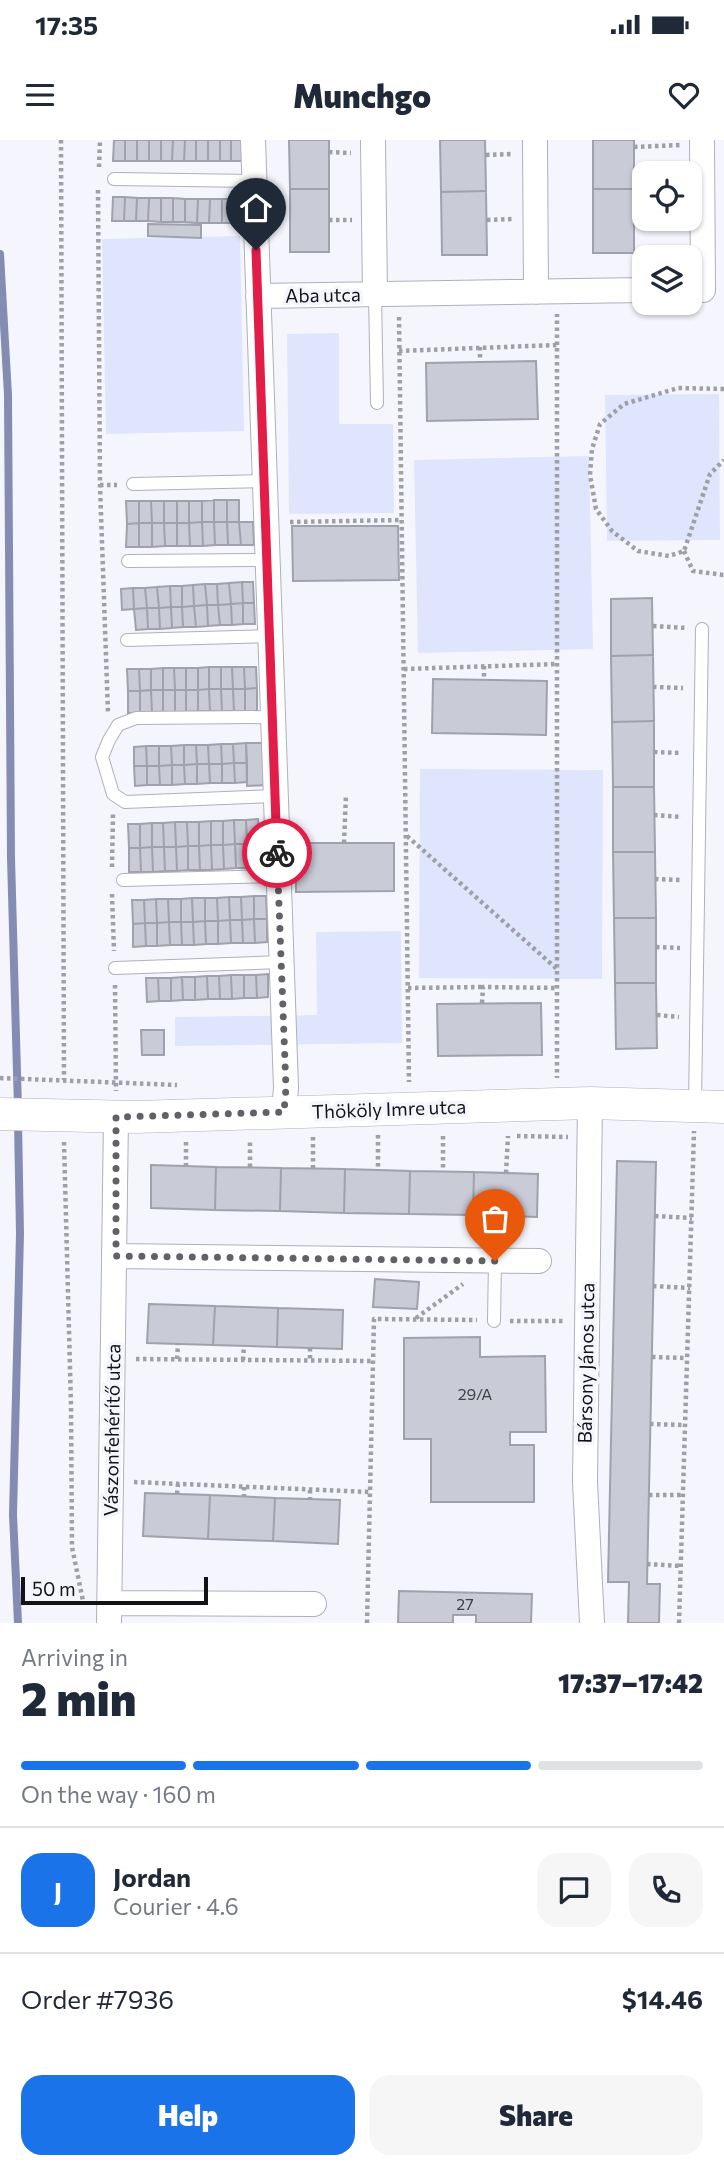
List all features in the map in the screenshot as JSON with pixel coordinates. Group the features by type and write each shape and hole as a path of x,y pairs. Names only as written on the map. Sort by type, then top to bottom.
{"street":[{"name":"Aba utca","path":"253,140 258,296 632,290"},
{"name":"Aba utca","path":"373,140 386,294"},
{"path":"535,140 536,292"},
{"path":"702,142 705,290"},
{"path":"258,296 286,1088 284,1112"},
{"name":"Thököly Imre utca","path":"0,1114 61,1128 116,1117 590,1103 704,1111"},
{"name":"Bársony János utca","path":"590,1103 585,1482 592,1623"},
{"name":"Vászonfehérítő utca","path":"116,1117 109,1613 314,1604"},
{"path":"116,1256 539,1261"}],"lane":[{"path":"114,179 254,181"},
{"path":"377,403 386,294"},
{"path":"132,484 264,481"},
{"path":"128,561 267,560"},
{"path":"702,629 699,881 704,1111"},
{"path":"127,640 270,636"},
{"path":"273,717 136,718 118,724 102,757 113,794 125,802 275,796"},
{"path":"123,880 278,876"},
{"path":"115,968 281,962"},
{"path":"494,1321 495,1261"}],"path":[{"path":"61,140 64,1080"},
{"path":"100,140 100,466 108,740"},
{"path":"634,147 702,142"},
{"path":"386,294 399,351 409,1086"},
{"path":"399,351 557,345 557,1084"},
{"path":"480,347 480,362"},
{"path":"684,551 669,556 638,551 612,531 596,509 590,475 592,449 600,424 624,404 678,388 724,390"},
{"path":"724,460 710,474 684,551 693,571 724,575"},
{"path":"266,523 402,520"},
{"path":"653,625 702,629"},
{"path":"404,669 557,664"},
{"path":"484,666 484,680"},
{"path":"653,687 701,689"},
{"path":"654,752 701,754"},
{"path":"344,843 346,795"},
{"path":"654,815 700,818"},
{"path":"406,836 557,969"},
{"path":"655,879 699,881"},
{"path":"482,987 482,1003"},
{"path":"408,988 557,988"},
{"path":"0,1078 57,1080"},
{"path":"679,1623 692,1217 704,1111"},
{"path":"61,1128 71,1406 72,1547 84,1604"},
{"path":"186,1131 186,1166"},
{"path":"250,1132 250,1167"},
{"path":"313,1133 313,1169"},
{"path":"378,1134 378,1171"},
{"path":"443,1135 443,1172"},
{"path":"506,1173 508,1136"},
{"path":"655,1216 692,1217"},
{"path":"416,1319 495,1261"},
{"path":"653,1286 690,1288"},
{"path":"368,1623 374,1319 586,1321"},
{"path":"177,1359 178,1344"},
{"path":"243,1360 244,1346"},
{"path":"310,1348 310,1360"},
{"path":"652,1357 688,1358"},
{"path":"132,1359 373,1361"},
{"path":"650,1424 685,1425"},
{"path":"130,1482 370,1492"},
{"path":"177,1494 178,1484"},
{"path":"244,1487 244,1496"},
{"path":"310,1490 310,1499"},
{"path":"649,1495 683,1496"},
{"path":"647,1564 681,1566"}],"shaded area":[{"path":"240,236 244,431 106,434 102,239"},
{"path":"339,333 339,424 393,424 394,513 289,514 287,334"},
{"path":"719,394 720,540 607,541 605,395"},
{"path":"589,456 593,649 418,653 414,460"},
{"path":"420,769 603,770 602,979 419,978"},
{"path":"401,931 402,1043 175,1046 175,1017 317,1015 316,932"}],"building":[{"path":"114,140 125,140 125,161 113,161"},
{"path":"125,140 137,140 137,161 125,161"},
{"path":"137,140 149,140 149,161 137,161"},
{"path":"149,140 161,140 161,161 149,161"},
{"path":"161,140 173,140 172,161 161,161"},
{"path":"173,140 185,140 184,161 172,161"},
{"path":"185,140 196,140 196,161 184,161"},
{"path":"196,140 208,140 208,161 196,161"},
{"path":"208,140 220,140 220,161 208,161"},
{"path":"220,140 231,140 231,161 220,161"},
{"path":"231,140 243,140 243,161 231,161"},
{"path":"289,140 329,140 329,189 290,189"},
{"path":"440,140 485,140 486,191 441,192"},
{"path":"593,140 634,140 632,189 593,189"},
{"path":"290,189 329,189 329,252 290,252"},
{"path":"593,189 632,189 632,253 593,253"},
{"path":"486,191 487,255 442,255 441,192"},
{"path":"113,197 125,197 124,221 112,221"},
{"path":"125,197 137,198 136,221 124,221"},
{"path":"137,198 149,198 148,221 136,221"},
{"path":"149,198 161,198 161,222 148,221"},
{"path":"161,198 173,198 173,222 161,222"},
{"path":"173,198 185,199 185,222 173,222"},
{"path":"185,199 198,199 197,223 185,222"},
{"path":"198,199 210,199 209,223 197,223"},
{"path":"210,199 222,199 222,223 209,223"},
{"path":"222,199 234,199 233,223 222,223"},
{"path":"234,199 246,199 246,223 233,223"},
{"path":"148,224 201,225 201,238 148,236"},
{"path":"536,361 538,419 427,421 426,363"},
{"path":"214,500 214,522 202,522 202,501"},
{"path":"214,500 227,500 227,522 214,522"},
{"path":"227,500 239,500 239,522 227,522"},
{"path":"126,501 139,501 139,523 127,524"},
{"path":"139,501 151,501 152,523 139,523"},
{"path":"151,501 164,501 164,523 152,523"},
{"path":"164,501 177,501 177,523 164,523"},
{"path":"177,501 189,501 189,523 177,523"},
{"path":"189,501 202,501 202,522 189,523"},
{"path":"202,522 203,546 190,546 189,523"},
{"path":"202,522 214,522 215,545 203,546"},
{"path":"214,522 227,522 228,545 215,545"},
{"path":"227,522 239,522 241,545 228,545"},
{"path":"239,522 253,522 254,545 241,545"},
{"path":"139,523 139,547 126,547 127,524"},
{"path":"139,523 152,523 152,547 139,547"},
{"path":"152,523 164,523 165,546 152,547"},
{"path":"164,523 177,523 177,546 165,546"},
{"path":"177,523 189,523 190,546 177,546"},
{"path":"292,526 398,526 399,580 293,581"},
{"path":"242,582 253,582 254,603 243,603"},
{"path":"242,582 243,603 231,604 229,583"},
{"path":"229,583 231,604 218,605 217,584"},
{"path":"205,584 207,605 194,606 193,585"},
{"path":"205,584 217,584 218,605 207,605"},
{"path":"193,585 194,606 182,607 182,586"},
{"path":"170,586 171,607 159,608 157,587"},
{"path":"170,586 182,586 182,607 171,607"},
{"path":"157,587 159,608 147,608 145,588"},
{"path":"133,588 134,609 122,610 121,589"},
{"path":"133,588 145,588 147,608 134,609"},
{"path":"652,598 653,655 611,656 611,599"},
{"path":"243,603 243,624 232,625 231,604"},
{"path":"243,603 254,603 255,624 243,624"},
{"path":"231,604 232,625 220,625 218,605"},
{"path":"207,605 208,626 196,627 194,606"},
{"path":"207,605 218,605 220,625 208,626"},
{"path":"194,606 196,627 183,627 182,607"},
{"path":"171,607 172,628 160,629 159,608"},
{"path":"171,607 182,607 183,627 172,628"},
{"path":"147,608 148,629 136,630 134,609"},
{"path":"147,608 159,608 160,629 148,629"},
{"path":"653,655 654,721 612,722 611,656"},
{"path":"209,667 209,689 198,690 198,668"},
{"path":"209,667 221,667 221,689 209,689"},
{"path":"221,667 232,667 233,689 221,689"},
{"path":"232,667 244,667 245,689 233,689"},
{"path":"244,667 256,667 257,688 245,689"},
{"path":"163,668 163,690 151,690 151,669"},
{"path":"163,668 174,668 175,690 163,690"},
{"path":"174,668 186,668 186,690 175,690"},
{"path":"186,668 198,668 198,690 186,690"},
{"path":"127,669 139,669 140,691 128,691"},
{"path":"139,669 151,669 151,690 140,691"},
{"path":"433,679 547,681 546,735 432,733"},
{"path":"257,688 257,711 245,711 245,689"},
{"path":"209,689 210,711 198,711 198,690"},
{"path":"209,689 221,689 222,711 210,711"},
{"path":"221,689 233,689 234,711 222,711"},
{"path":"233,689 245,689 245,711 234,711"},
{"path":"151,690 152,713 140,713 140,691"},
{"path":"151,690 163,690 163,712 152,713"},
{"path":"163,690 175,690 175,712 163,712"},
{"path":"175,690 186,690 186,712 175,712"},
{"path":"186,690 198,690 198,711 186,712"},
{"path":"128,691 140,691 140,713 128,713"},
{"path":"654,721 654,787 613,787 612,722"},
{"path":"246,743 247,763 234,763 233,744"},
{"path":"246,743 264,743 266,785 247,786"},
{"path":"221,744 222,764 209,764 208,745"},
{"path":"221,744 233,744 234,763 222,764"},
{"path":"184,745 184,765 172,765 171,746"},
{"path":"184,745 196,745 197,764 184,765"},
{"path":"196,745 208,745 209,764 197,764"},
{"path":"146,746 147,766 134,766 134,747"},
{"path":"146,746 159,746 159,766 147,766"},
{"path":"159,746 171,746 172,765 159,766"},
{"path":"234,763 235,783 222,783 222,764"},
{"path":"234,763 247,763 247,782 235,783"},
{"path":"197,764 197,784 185,784 184,765"},
{"path":"197,764 209,764 210,783 197,784"},
{"path":"209,764 222,764 222,783 210,783"},
{"path":"172,765 172,785 160,785 159,766"},
{"path":"172,765 184,765 185,784 172,785"},
{"path":"134,766 147,766 147,785 135,786"},
{"path":"147,766 159,766 160,785 147,785"},
{"path":"613,787 654,787 655,852 613,852"},
{"path":"258,819 259,844 247,844 246,820"},
{"path":"234,820 235,844 223,845 223,821"},
{"path":"234,820 246,820 247,844 235,844"},
{"path":"211,821 211,845 199,846 199,822"},
{"path":"211,821 223,821 223,845 211,845"},
{"path":"175,822 176,847 164,847 163,823"},
{"path":"175,822 187,822 188,846 176,847"},
{"path":"187,822 199,822 199,846 188,846"},
{"path":"152,823 152,847 140,848 140,824"},
{"path":"152,823 163,823 164,847 152,847"},
{"path":"128,824 140,824 140,848 129,848"},
{"path":"296,843 394,843 394,891 296,892"},
{"path":"235,844 236,868 224,869 223,845"},
{"path":"235,844 247,844 248,868 236,868"},
{"path":"247,844 259,844 259,868 248,868"},
{"path":"211,845 212,870 200,870 199,846"},
{"path":"211,845 223,845 224,869 212,870"},
{"path":"188,846 188,870 177,871 176,847"},
{"path":"188,846 199,846 200,870 188,870"},
{"path":"152,847 153,872 141,872 140,848"},
{"path":"152,847 164,847 165,871 153,872"},
{"path":"164,847 176,847 177,871 165,871"},
{"path":"129,848 140,848 141,872 129,872"},
{"path":"613,852 655,852 656,918 614,918"},
{"path":"254,896 266,896 267,919 254,919"},
{"path":"254,896 254,919 242,920 241,897"},
{"path":"229,897 230,920 218,921 217,898"},
{"path":"229,897 241,897 242,920 230,920"},
{"path":"192,898 193,922 181,922 181,899"},
{"path":"192,898 205,898 205,921 193,922"},
{"path":"205,898 217,898 218,921 205,921"},
{"path":"156,899 157,923 145,923 144,900"},
{"path":"156,899 168,899 169,922 157,923"},
{"path":"168,899 181,899 181,922 169,922"},
{"path":"132,900 144,900 145,923 133,924"},
{"path":"614,918 656,918 656,983 615,983"},
{"path":"254,919 255,943 243,943 242,920"},
{"path":"254,919 267,919 267,942 255,943"},
{"path":"230,920 231,943 218,944 218,921"},
{"path":"230,920 242,920 243,943 231,943"},
{"path":"205,921 206,944 194,945 193,922"},
{"path":"205,921 218,921 218,944 206,944"},
{"path":"169,922 170,945 157,946 157,923"},
{"path":"169,922 181,922 182,945 170,945"},
{"path":"181,922 193,922 194,945 182,945"},
{"path":"145,923 146,946 133,947 133,924"},
{"path":"145,923 157,923 157,946 146,946"},
{"path":"268,974 268,997 257,998 256,975"},
{"path":"231,975 244,975 244,998 232,999"},
{"path":"231,975 232,999 220,999 219,976"},
{"path":"244,975 256,975 257,998 244,998"},
{"path":"207,976 208,999 195,1000 195,977"},
{"path":"207,976 219,976 220,999 208,999"},
{"path":"182,977 183,1000 171,1001 171,978"},
{"path":"182,977 195,977 195,1000 183,1000"},
{"path":"146,978 158,978 159,1001 147,1002"},
{"path":"158,978 171,978 171,1001 159,1001"},
{"path":"615,983 656,983 657,1048 616,1049"},
{"path":"541,1003 542,1055 438,1056 437,1004"},
{"path":"141,1030 164,1030 164,1055 142,1055"},
{"path":"617,1161 656,1162 647,1584 660,1584 659,1623 628,1623 629,1582 608,1582"},
{"path":"151,1165 216,1167 215,1210 151,1208"},
{"path":"216,1167 281,1168 280,1211 215,1210"},
{"path":"281,1168 345,1169 344,1213 280,1211"},
{"path":"345,1169 410,1171 409,1214 344,1213"},
{"path":"410,1171 474,1172 473,1215 409,1214"},
{"path":"474,1172 538,1174 537,1217 473,1215"},
{"path":"375,1279 419,1282 417,1309 373,1307"},
{"path":"149,1304 215,1306 213,1345 147,1343"},
{"path":"215,1306 278,1308 277,1347 213,1345"},
{"path":"278,1308 343,1310 342,1349 277,1347"},
{"path":"480,1337 480,1357 545,1356 546,1432 510,1432 510,1445 534,1445 534,1502 431,1502 431,1439 404,1439 404,1338"},
{"path":"145,1493 210,1495 208,1539 143,1536"},
{"path":"210,1495 275,1498 273,1541 208,1539"},
{"path":"275,1498 340,1500 338,1544 273,1541"},
{"path":"399,1591 532,1594 531,1623 476,1623 476,1615 453,1615 453,1623 398,1623"}],"waterway":[{"path":"0,254 8,395 11,858 18,1108"},
{"path":"18,1121 20,1234 13,1515 18,1623"}],"way so far":[{"path":"277,853 286,1088 284,1112 116,1117 116,1256 495,1261"}],"route":[{"path":"256,250 277,853"}]}
